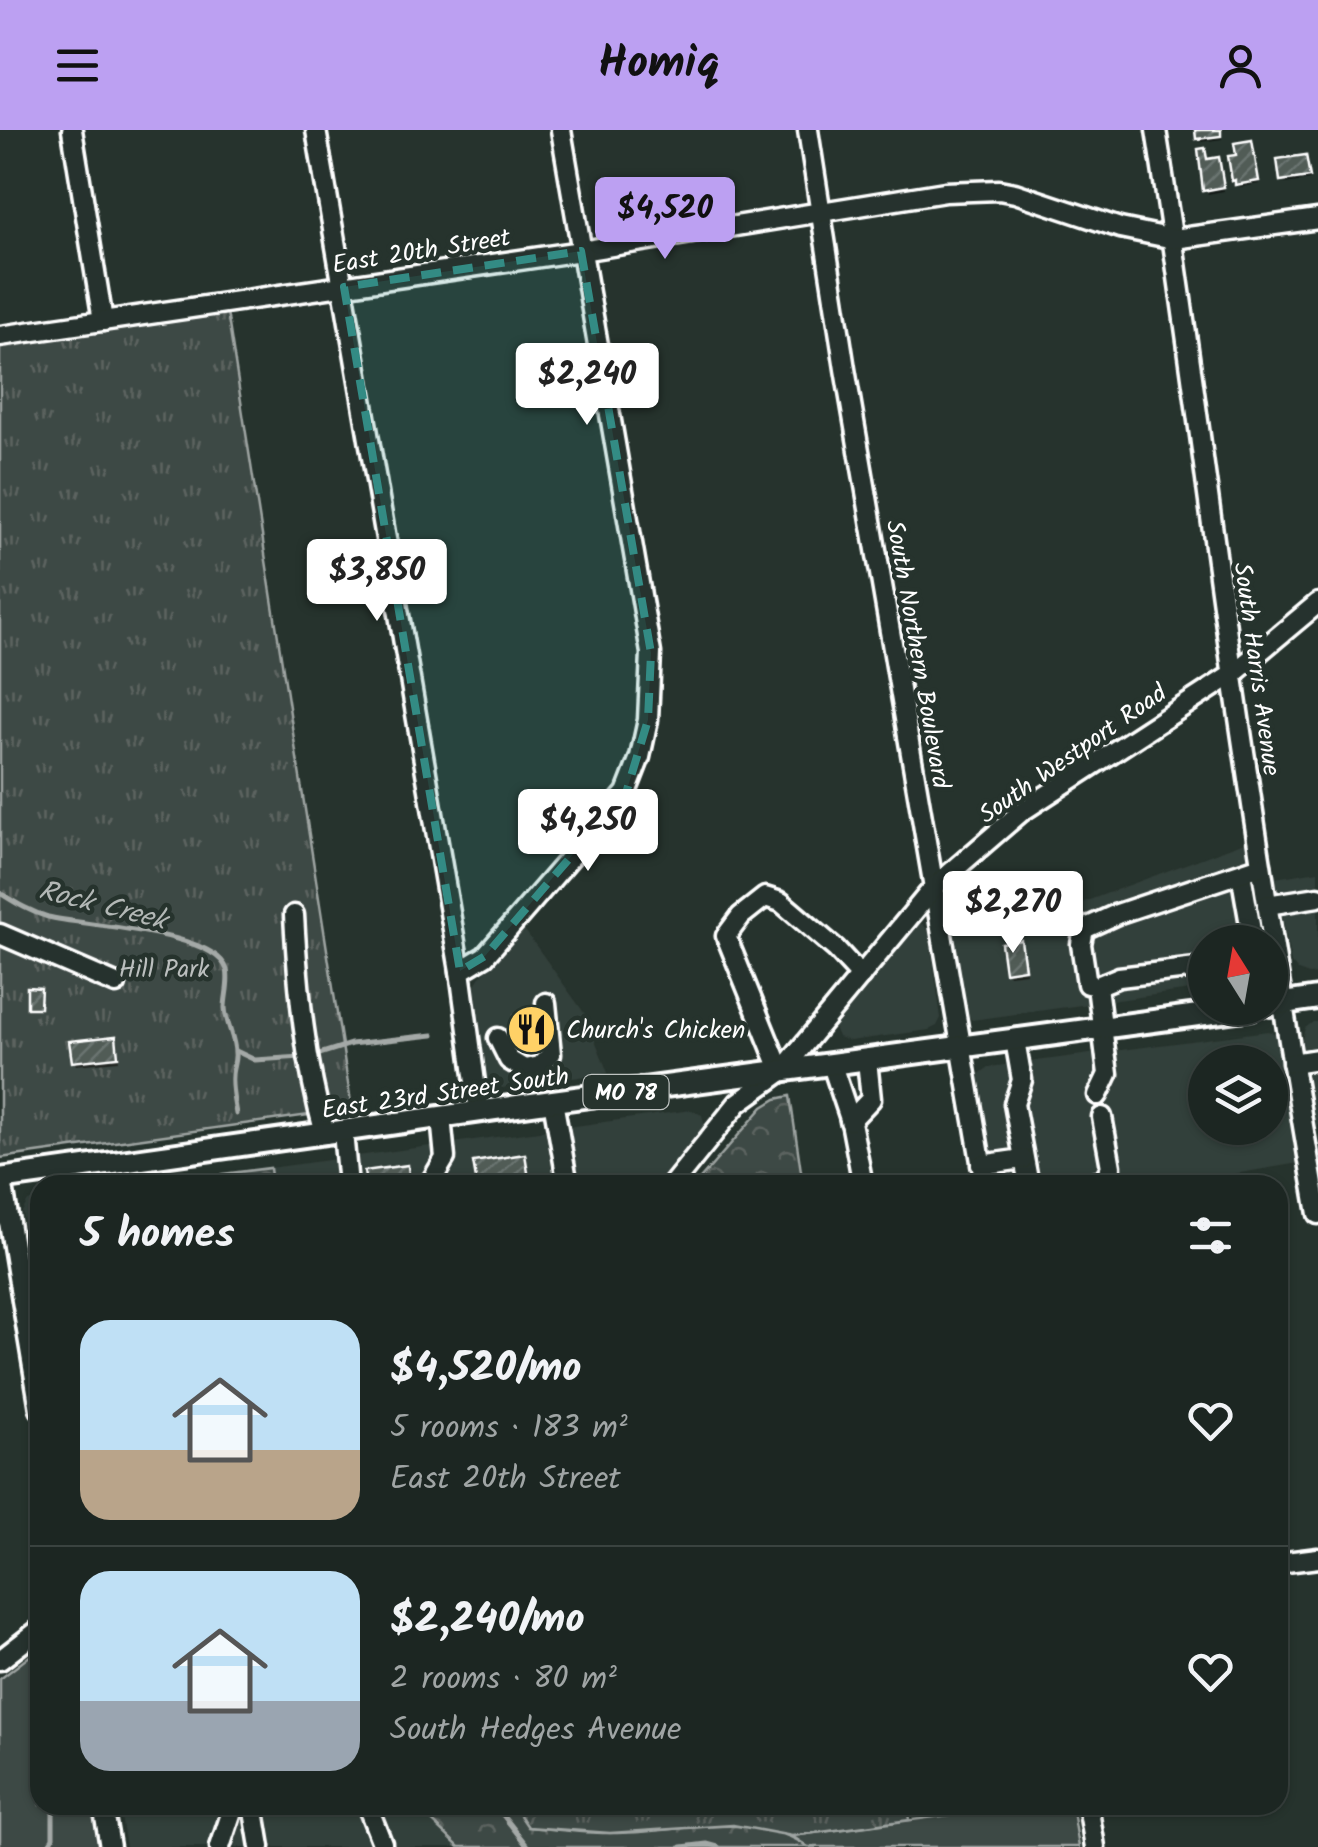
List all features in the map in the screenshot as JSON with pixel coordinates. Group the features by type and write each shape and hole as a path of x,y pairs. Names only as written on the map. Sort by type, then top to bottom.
{"main road":[{"path":"1288,1002 1318,998"},
{"name":"East 23rd Street South","path":"36,1175 1188,1014"},
{"name":"East 23rd Street South","path":"1,1180 30,1176"}],"street":[{"path":"72,130 103,321"},
{"path":"316,130 460,972 478,1112"},
{"path":"460,972 484,956 626,792 647,728 650,653 561,130"},
{"name":"South Northern Boulevard","path":"808,130 983,1175"},
{"name":"South Harris Avenue","path":"1156,130 1270,925"},
{"name":"East 20th Street","path":"0,336 581,251 945,192 999,190 1120,228 1174,239 1318,220"},
{"name":"South Westport Road","path":"680,1175 738,1103 781,1072 934,887 1021,812 1233,674 1318,603"},
{"path":"1188,968 1119,976 1098,986 1087,984 1081,944 1084,929 1117,914 1261,866"},
{"path":"1241,873 1250,925"},
{"path":"1267,905 1318,897"},
{"path":"781,1072 726,936 740,916 765,898 781,902 836,948 860,976"},
{"path":"294,915 308,1056 345,1175"},
{"path":"0,934 116,984"},
{"path":"1098,986 1108,1074 1098,1094"},
{"path":"540,1066 551,1054 546,1003"},
{"name":"South Harris Avenue","path":"1282,1025 1318,1214"},
{"path":"498,1038 509,1060 524,1069 564,1061"},
{"path":"1015,1040 1022,1080 1014,1104 1024,1175"},
{"path":"850,1120 871,1099 867,1060"},
{"path":"1292,1063 1318,1060"},
{"path":"832,1065 862,1175"},
{"path":"553,1101 566,1175"},
{"path":"1102,1116 1111,1167 1107,1175"},
{"path":"435,1175 446,1158 441,1117"},
{"path":"981,1165 1023,1158"},
{"path":"1,1180 30,1350"},
{"path":"1288,1562 1318,1558"},
{"path":"0,1660 30,1637"},
{"path":"105,1815 110,1847"},
{"path":"220,1847 231,1815"},
{"path":"255,1815 260,1847"},
{"path":"372,1815 382,1847"},
{"path":"1089,1815 1094,1847"}],"highlighted area":[{"path":"581,251 651,653 648,720 626,793 485,956 460,971 344,287"}],"shaded area":[{"path":"1250,840 1263,925 1188,925 1188,990 972,1020 964,1013 950,929 1065,909"},
{"path":"1318,871 1318,974 1298,971 1291,963 1288,925 1284,925 1275,878"},
{"path":"923,924 929,932 941,1018 937,1026 850,1041 838,1037 834,1027 837,1015 915,926"},
{"path":"524,929 585,1014 608,1073 502,1088 490,1083 484,1073 472,990"},
{"path":"1318,1022 1316,1125 1302,1039 1305,1028"},
{"path":"1268,1031 1277,1034 1281,1045 1188,1045 1188,1145 1288,1145 1288,1089 1299,1163 1228,1175 990,1175 974,1083 989,1067"},
{"path":"691,1110 702,1115 705,1127 668,1175 271,1175 270,1168"},
{"path":"30,1201 30,1262 22,1212"},
{"path":"121,1815 425,1815 459,1847 126,1847"}],"green space":[{"name":"Hill Park","path":"227,312 352,1109 0,1158 0,346"},
{"path":"790,1096 802,1175 704,1175 763,1107"},
{"path":"270,1168 271,1175 222,1175"},
{"path":"30,1656 30,1815 97,1815 102,1847 0,1847 0,1679"},
{"path":"425,1815 520,1815 529,1827 588,1832 737,1826 786,1835 808,1847 459,1847"},
{"path":"520,1815 908,1815 909,1820 792,1836 733,1825 610,1833 528,1827"},
{"path":"949,1815 1074,1815 1079,1847 808,1847 792,1836"}],"building":[{"path":"1195,130 1221,130 1221,136 1196,139"},
{"path":"1252,140 1259,181 1235,185 1228,156 1236,155 1234,143"},
{"path":"1205,148 1207,159 1219,157 1224,187 1203,191 1198,149"},
{"path":"1306,155 1310,177 1280,181 1277,159"},
{"path":"1021,940 1025,969 1005,972 1001,943"},
{"path":"27,987 41,988 40,1008 27,1008"},
{"name":"Church's Chicken","path":"544,1012 548,1043 518,1047 514,1016"},
{"path":"116,1036 118,1057 72,1062 69,1041"},
{"path":"525,1154 528,1175 475,1175 473,1162"},
{"path":"408,1165 409,1175 365,1175 364,1171"}],"waterway":[{"name":"Rock Creek","path":"0,893 48,917 175,938 218,957 228,974 225,1008 235,1047 232,1081 236,1114"},
{"path":"313,1056 351,1044 433,1035"},
{"path":"236,1051 255,1060 302,1057"},
{"path":"47,1847 53,1838 53,1815"},
{"name":"Rock Creek","path":"503,1815 528,1847"},
{"name":"Rock Creek","path":"682,1847 718,1847"}],"place":[{"name":"Church's Chicken","path":"531,1029"}]}
